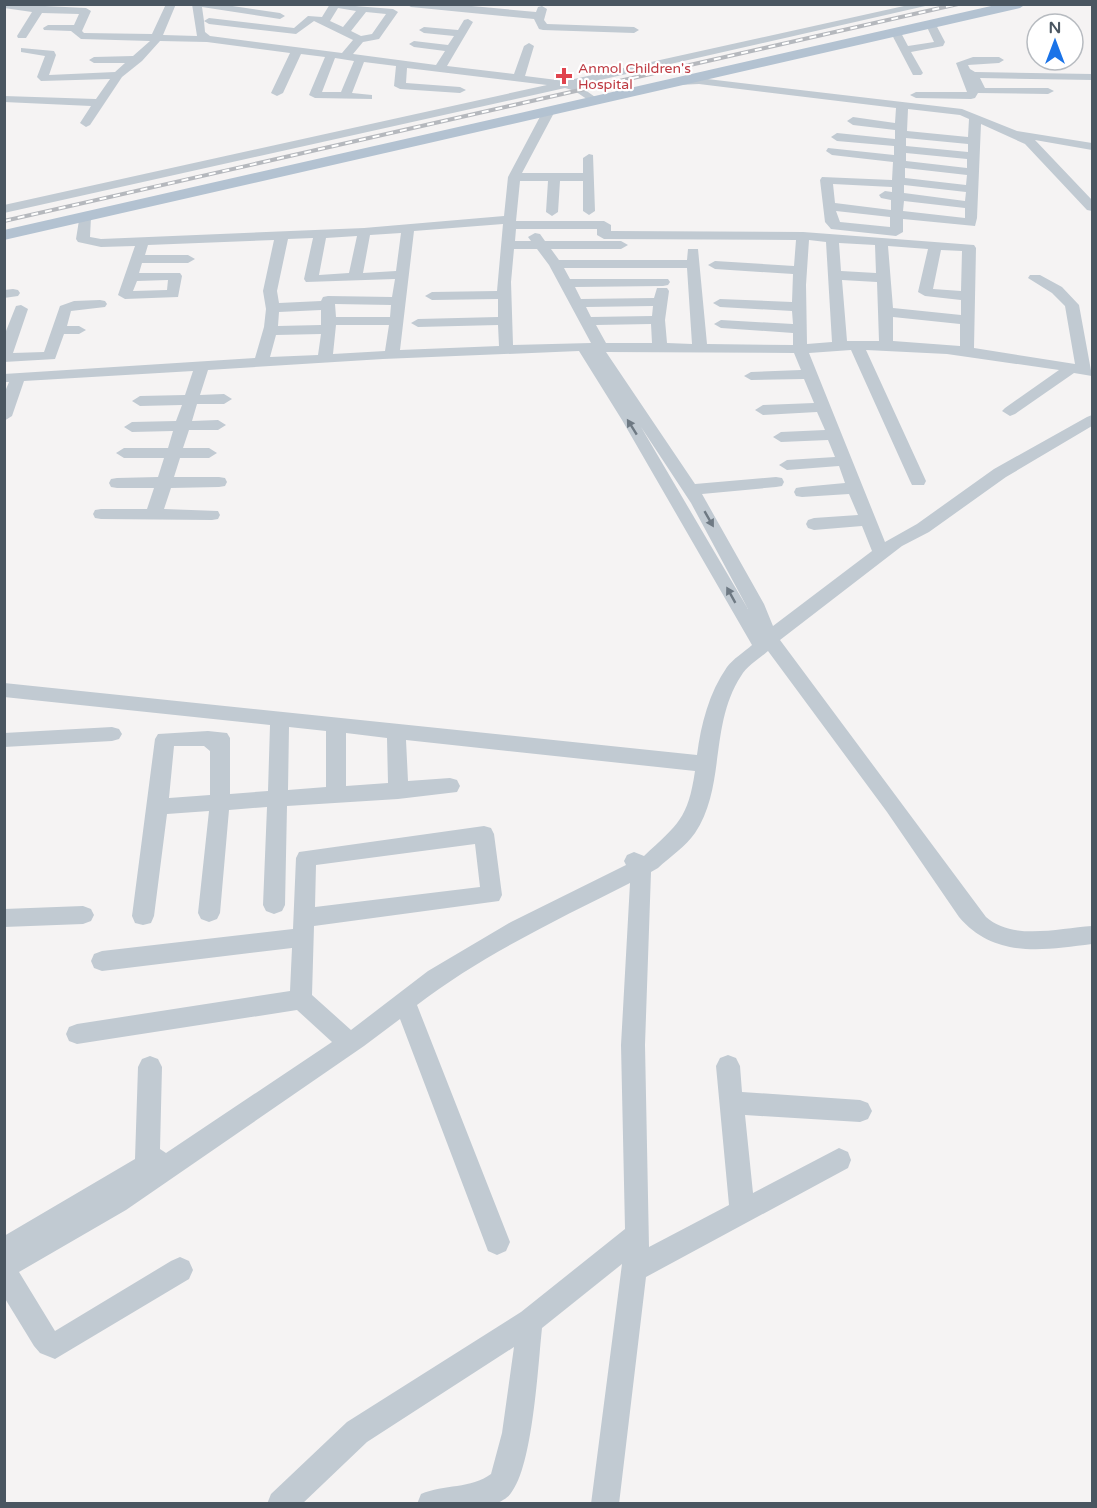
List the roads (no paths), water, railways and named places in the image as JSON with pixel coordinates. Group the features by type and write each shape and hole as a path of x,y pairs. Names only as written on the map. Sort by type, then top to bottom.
{"main road":[{"path":"4,235 1020,4"}],"street":[{"path":"86,123 118,75 138,59 157,37 171,4"},
{"path":"203,5 298,18 315,18 360,39 375,37 393,12 335,4 324,22"},
{"path":"411,4 452,6 540,16"},
{"path":"543,4 540,16 540,24 543,27 634,30"},
{"path":"4,209 930,4"},
{"path":"4,5 39,10 86,11 76,31 81,36 210,39 332,53 563,84 579,89 594,101"},
{"path":"203,5 200,33 210,39"},
{"path":"203,5 209,21 210,39"},
{"path":"345,32 357,7"},
{"path":"22,36 39,10"},
{"path":"209,21 296,31 298,18"},
{"path":"100,36 108,21"},
{"path":"440,68 468,22"},
{"path":"905,50 939,45 940,42 931,25"},
{"path":"48,28 79,28"},
{"path":"424,30 462,33"},
{"path":"896,33 917,73"},
{"path":"346,55 360,39"},
{"path":"414,44 453,49"},
{"path":"518,79 529,46"},
{"path":"25,50 50,52 51,55 42,77 45,79 118,75"},
{"path":"277,93 297,50"},
{"path":"332,53 315,95 368,97"},
{"path":"345,96 361,57"},
{"path":"94,60 138,59"},
{"path":"999,60 962,63 979,89 983,91 1047,91"},
{"path":"402,63 400,86 460,90"},
{"path":"967,71 1010,68"},
{"path":"967,71 1092,77"},
{"path":"916,95 971,96 973,94 967,71"},
{"path":"33,87 60,78"},
{"path":"678,82 699,81 974,156"},
{"path":"4,99 28,104 61,106 99,103"},
{"path":"506,350 505,295 514,177 549,111"},
{"path":"967,352 975,121"},
{"path":"832,151 975,121 1029,141 1092,207"},
{"path":"853,122 901,137 973,172"},
{"path":"1010,133 1092,146"},
{"path":"837,137 901,137 974,141"},
{"path":"896,232 901,137"},
{"path":"589,158 589,211"},
{"path":"514,177 589,177"},
{"path":"552,212 554,177"},
{"path":"969,244 896,232 836,226 831,222 826,180 898,187 972,189"},
{"path":"898,187 972,205"},
{"path":"828,206 970,223"},
{"path":"84,217 82,235 87,242 364,232 511,222 526,225 604,225 604,234 692,240 803,243"},
{"path":"526,225 555,264 586,321 594,347 736,604 894,806 967,911 977,923 992,933 1015,938 1092,935"},
{"path":"392,355 408,228"},
{"path":"355,277 364,232"},
{"path":"320,234 311,279 401,275"},
{"path":"261,363 271,331 270,291 282,235"},
{"path":"718,246 803,243 832,238 881,246 934,250 969,244"},
{"path":"832,238 840,346"},
{"path":"509,244 692,240"},
{"path":"660,348 658,321 661,303 694,264 692,240"},
{"path":"131,277 143,241"},
{"path":"803,243 800,349 881,553"},
{"path":"881,246 886,346"},
{"path":"934,250 925,292 968,296"},
{"path":"137,259 188,259"},
{"path":"555,264 694,264"},
{"path":"660,264 676,287 700,348"},
{"path":"715,265 801,270"},
{"path":"835,275 883,278"},
{"path":"1035,278 1057,290 1072,305 1084,365"},
{"path":"565,283 676,287"},
{"path":"432,296 505,295"},
{"path":"325,359 329,325 328,300 398,301"},
{"path":"576,303 661,303"},
{"path":"720,303 800,307"},
{"path":"21,309 5,358 50,356 65,309 68,306 100,304"},
{"path":"272,308 328,305"},
{"path":"886,312 967,320"},
{"path":"271,331 396,321"},
{"path":"418,322 505,321"},
{"path":"586,321 658,321"},
{"path":"721,324 800,329"},
{"path":"58,330 80,330"},
{"path":"4,416 11,378 392,355 594,347 800,349 840,346 914,346 1084,365"},
{"path":"857,346 918,481"},
{"path":"594,347 692,490 755,604 765,642"},
{"path":"1010,411 1084,365"},
{"path":"154,514 202,366"},
{"path":"751,376 809,374"},
{"path":"140,401 224,399"},
{"path":"763,410 822,407"},
{"path":"4,1266 117,1201 356,1029 438,964 665,850 687,828 701,798 710,731 719,701 735,670 765,642 881,553 923,528 1000,473 1092,420"},
{"path":"132,427 218,425"},
{"path":"781,437 833,435"},
{"path":"124,453 209,453"},
{"path":"787,465 843,461"},
{"path":"117,483 219,482"},
{"path":"692,490 776,482"},
{"path":"802,492 855,488"},
{"path":"100,514 212,515"},
{"path":"814,524 868,520"},
{"path":"4,690 705,764"},
{"path":"274,905 280,718"},
{"path":"336,724 336,795"},
{"path":"396,730 398,791"},
{"path":"4,740 112,734"},
{"path":"143,916 165,739 208,738 220,743 220,803 209,913"},
{"path":"158,807 450,786"},
{"path":"102,961 303,928 490,895 484,834 306,858 303,928 301,999"},
{"path":"4,1251 147,1166 356,1029 405,1003 436,978 637,864"},
{"path":"605,1503 638,1235 633,1045 637,864"},
{"path":"4,918 83,915"},
{"path":"76,1034 301,999 356,1029"},
{"path":"405,1003 497,1242"},
{"path":"728,1066 742,1212"},
{"path":"147,1166 150,1067"},
{"path":"731,1103 860,1111"},
{"path":"634,1269 839,1160"},
{"path":"281,1503 357,1432 530,1321 638,1235"},
{"path":"4,1272 43,1336 49,1344 55,1346 180,1270"},
{"path":"431,1503 474,1497 490,1491 501,1483 512,1456 530,1321"}],"railway":[{"path":"4,221 958,4"}],"place":[{"name":"Anmol Children's Hospital","path":"564,76"}]}
